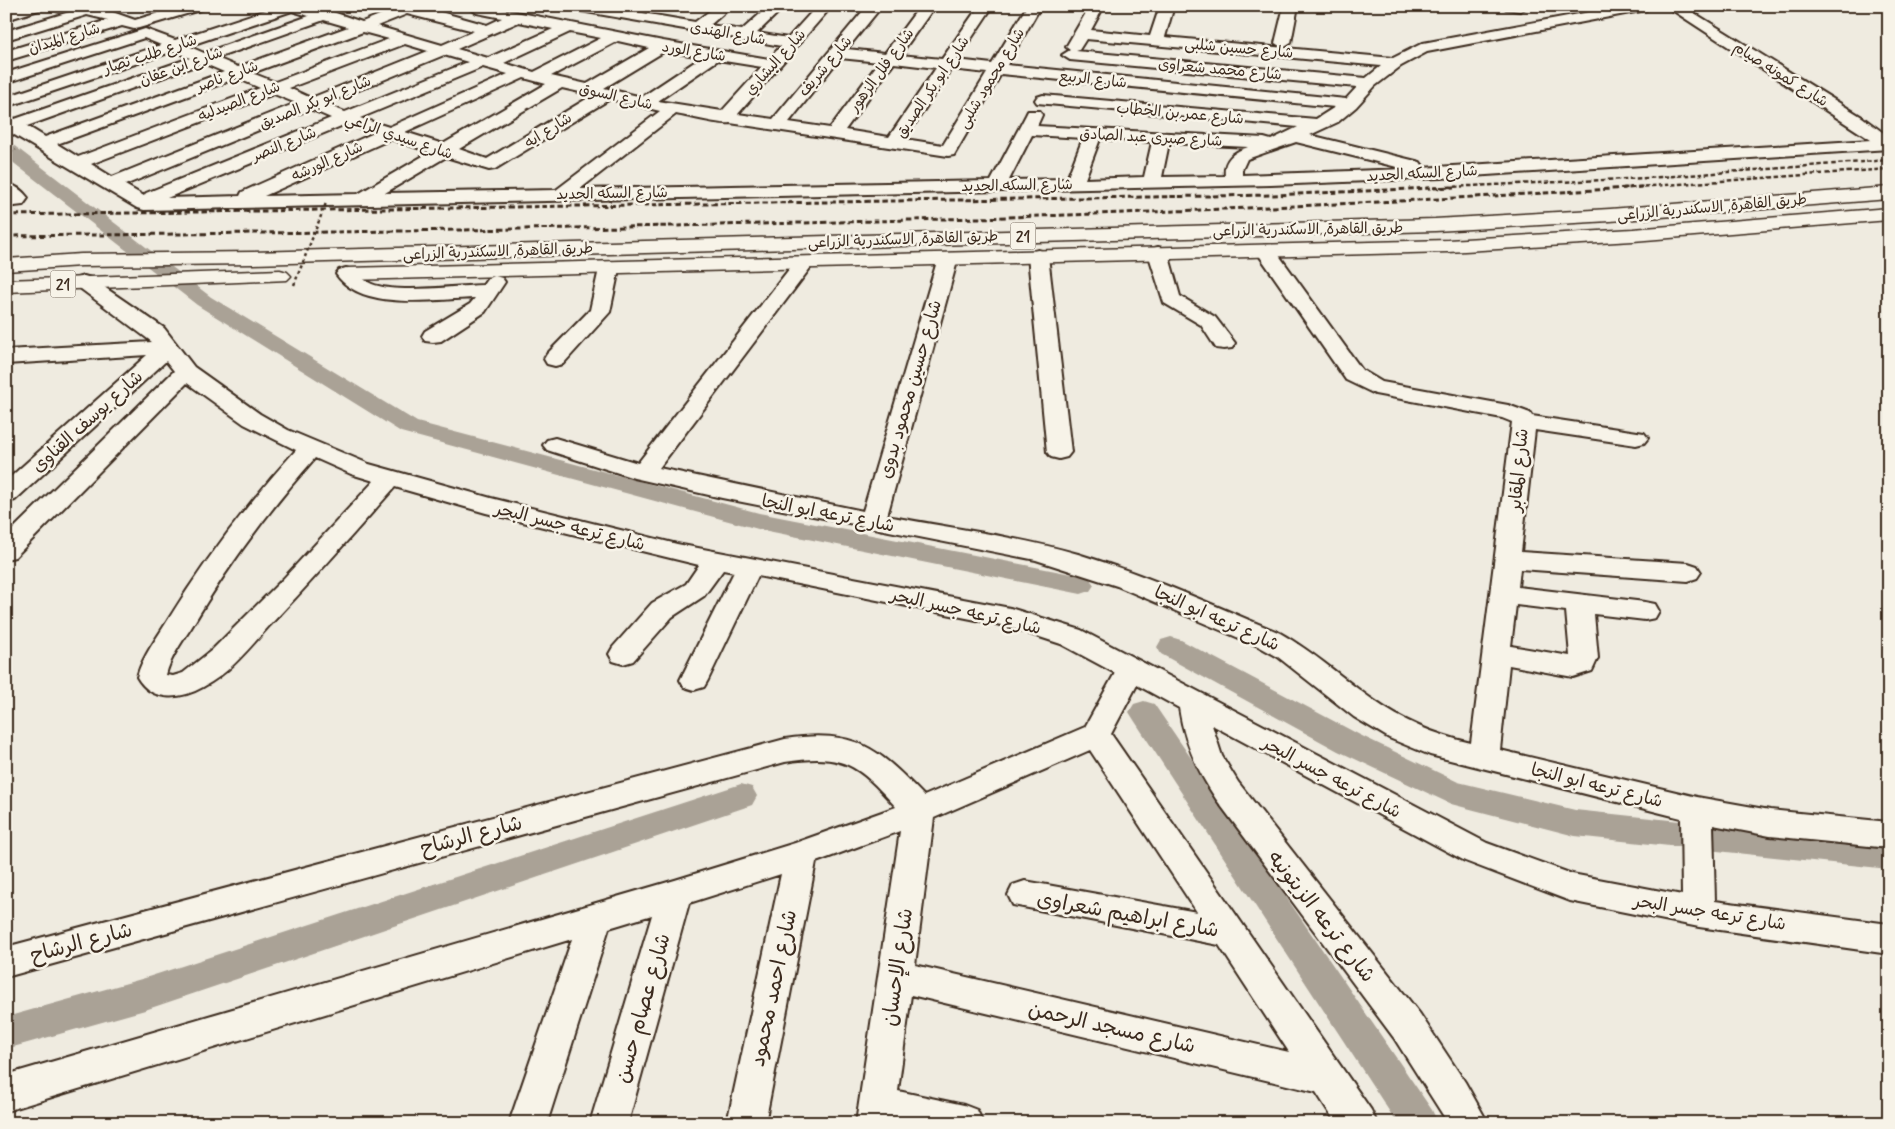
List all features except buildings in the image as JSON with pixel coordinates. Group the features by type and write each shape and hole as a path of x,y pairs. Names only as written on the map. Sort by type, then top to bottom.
{"highway":[{"name":"طريق القاهرة, الاسكندرية الزراعى","path":"6,286 157,259 1435,225 1610,215 1889,192"},
{"name":"طريق القاهرة, الاسكندرية الزراعى","path":"8,264 83,271 119,282 346,274 609,270 948,258 1448,246 1623,236 1889,214"}],"street":[{"path":"6,16 37,6"},
{"path":"139,6 168,15"},
{"path":"147,33 168,15 198,6"},
{"path":"6,78 147,33 259,6"},
{"name":"شارع طلب نصار","path":"6,102 147,33 292,6"},
{"name":"شارع السوق","path":"292,6 485,63 644,103 724,119 948,151"},
{"name":"شارع ابن عفان","path":"9,124 203,59 350,6"},
{"name":"شارع الورد","path":"474,6 482,10 567,28 773,64"},
{"name":"شارع الهندى","path":"575,6 743,37 792,43"},
{"path":"654,20 672,6"},
{"path":"697,28 725,6"},
{"path":"743,37 778,6"},
{"name":"شارع البشاري","path":"724,119 825,6"},
{"name":"شارع شريف","path":"776,126 875,6"},
{"name":"شارع فلل الزهور","path":"834,134 928,6"},
{"name":"شارع ابو بكر الصديق","path":"894,142 986,6"},
{"name":"شارع محمود شلبى","path":"948,151 1034,6"},
{"path":"997,186 1025,130 1097,6"},
{"path":"1156,41 1167,6"},
{"path":"1283,43 1290,6"},
{"name":"شارع كمونه صيام","path":"1673,6 1856,121 1888,144"},
{"path":"404,7 490,30"},
{"name":"شارع ناصر","path":"42,144 362,26 404,7"},
{"path":"1234,180 1233,170 1236,161 1241,156 1277,144 1332,118 1350,104 1369,83 1408,55 1439,44 1565,13 1638,7"},
{"path":"6,36 79,12 106,9"},
{"name":"شارع سيدي الراعي","path":"106,9 147,33 203,59 347,119 443,152 489,165"},
{"name":"شارع ابو بكر الصديق","path":"111,184 443,50 517,17"},
{"name":"شارع النصر","path":"142,203 567,28"},
{"name":"شارع الميدان","path":"6,56 147,33"},
{"name":"شارع حسين شلبى","path":"1082,34 1395,63"},
{"name":"شارع الورشه","path":"240,201 390,133 616,37"},
{"name":"شارع الصيدليه","path":"76,164 403,39"},
{"path":"589,90 663,46"},
{"name":"شارع الربيع","path":"836,53 1350,104"},
{"path":"644,103 715,55"},
{"name":"شارع محمد شعراوى","path":"1070,55 1369,83"},
{"path":"363,199 559,83"},
{"name":"شارع ايه","path":"489,165 607,94"},
{"name":"شارع عمر بن الخطاب","path":"1043,100 1317,124"},
{"path":"560,194 673,109"},
{"path":"9,124 142,203"},
{"name":"شارع صبرى عبد الصادق","path":"1025,130 1277,144"},
{"path":"1074,184 1093,134"},
{"path":"1294,136 1441,173"},
{"path":"1152,181 1162,138"},
{"name":"شارع السكه الحديد","path":"142,203 1234,180 1441,173 1888,144"},
{"path":"583,178 603,174 639,155"},
{"name":"شارع المقابر","path":"1266,251 1354,375 1363,382 1389,390 1508,412 1522,418 1524,422 1484,757"},
{"path":"1158,253 1171,299 1208,321 1224,343"},
{"name":"شارع حسين محمود بدوى","path":"873,521 948,258"},
{"path":"643,473 804,263"},
{"name":"شارع ترعه جسر البحر","path":"83,271 156,333 186,372 252,419 311,448 360,469 486,505 717,560 1010,617 1071,637 1476,852 1570,887 1699,901 1889,939"},
{"path":"433,336 473,312 490,291 499,272"},
{"path":"6,357 168,347"},
{"name":"شارع يوسف القناوى","path":"6,495 168,347"},
{"path":"6,552 186,372"},
{"path":"1524,422 1636,438"},
{"name":"شارع ترعه ابو النجا","path":"555,445 643,473 754,499 1036,551 1090,566 1143,585 1270,640 1288,650 1364,709 1400,730 1441,747 1484,757 1697,819 1770,823 1889,835"},
{"path":"311,448 262,502 203,583 153,669 151,677 155,683 164,686 175,686 199,676 286,593 391,478"},
{"path":"623,654 662,610 695,590 717,560"},
{"path":"1508,560 1688,572"},
{"path":"694,680 750,566"},
{"path":"1504,595 1645,611"},
{"path":"1497,653 1573,667 1582,664 1584,658 1579,604"},
{"path":"6,1093 675,894 801,854 919,811 1096,735 1131,669"},
{"name":"شارع ترعه الزيتونيه","path":"1193,701 1198,735 1212,770 1236,804 1407,1026 1469,1123"},
{"path":"1096,735 1358,1123"},
{"name":"شارع الرشاح","path":"6,962 708,770 791,750 836,747 860,756 878,770 919,811"},
{"name":"شارع الإحسان","path":"877,1113 919,811"},
{"path":"1697,819 1699,901"},
{"name":"شارع احمد محمود","path":"746,1123 801,854"},
{"name":"شارع عصام حسن","path":"609,1123 675,894"},
{"name":"شارع ابراهيم شعراوى","path":"1025,895 1231,933"},
{"path":"528,1123 596,917"},
{"name":"شارع مسجد الرحمن","path":"896,976 1328,1078"},
{"path":"877,1113 964,1123"}],"lane":[{"path":"1038,256 1059,452"},
{"path":"555,359 600,312 609,270"},
{"path":"346,274 363,288 388,294 490,291"}],"path":[{"path":"294,285 326,203"}],"waterway":[{"path":"6,148 204,301 409,427 758,521 1081,585"},
{"path":"1171,647 1349,743 1451,792 1575,823 1889,856"},
{"path":"1144,712 1419,1123"},
{"path":"6,1033 145,994 741,796"}],"railway":[{"path":"1426,188 1648,178 1889,160"},
{"path":"1623,188 1889,169"},
{"path":"6,215 1273,195 1454,187"},
{"path":"6,236 620,227 1030,216 1234,209 1643,187"}]}
